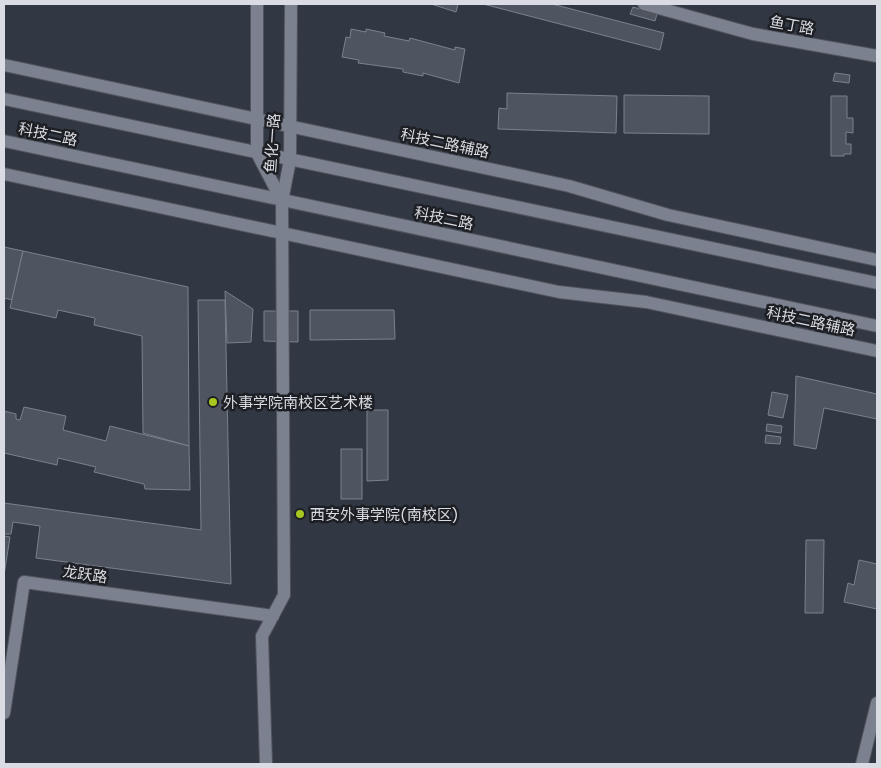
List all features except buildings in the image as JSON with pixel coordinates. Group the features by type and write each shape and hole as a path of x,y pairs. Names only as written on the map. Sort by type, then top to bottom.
{"street":[{"name":"鱼化一路","path":"257,4 257,153 282,200"},
{"name":"鱼化一路","path":"282,200 290,160 291,4"},
{"name":"鱼丁路","path":"644,4 753,34 877,56"},
{"name":"科技二路辅路","path":"4,65 569,186 668,215 877,260"},
{"name":"科技二路","path":"4,99 877,283"},
{"name":"科技二路","path":"4,141 877,326"},
{"name":"科技二路辅路","path":"4,174 559,292 646,302 877,351"},
{"path":"266,764 262,636 284,595 282,200"},
{"name":"龙跃路","path":"4,714 5,693 24,582 273,616"},
{"path":"862,764 877,704"}],"place":[{"name":"外事学院南校区艺术楼","path":"213,402"},
{"name":"西安外事学院(南校区)","path":"300,514"}]}
